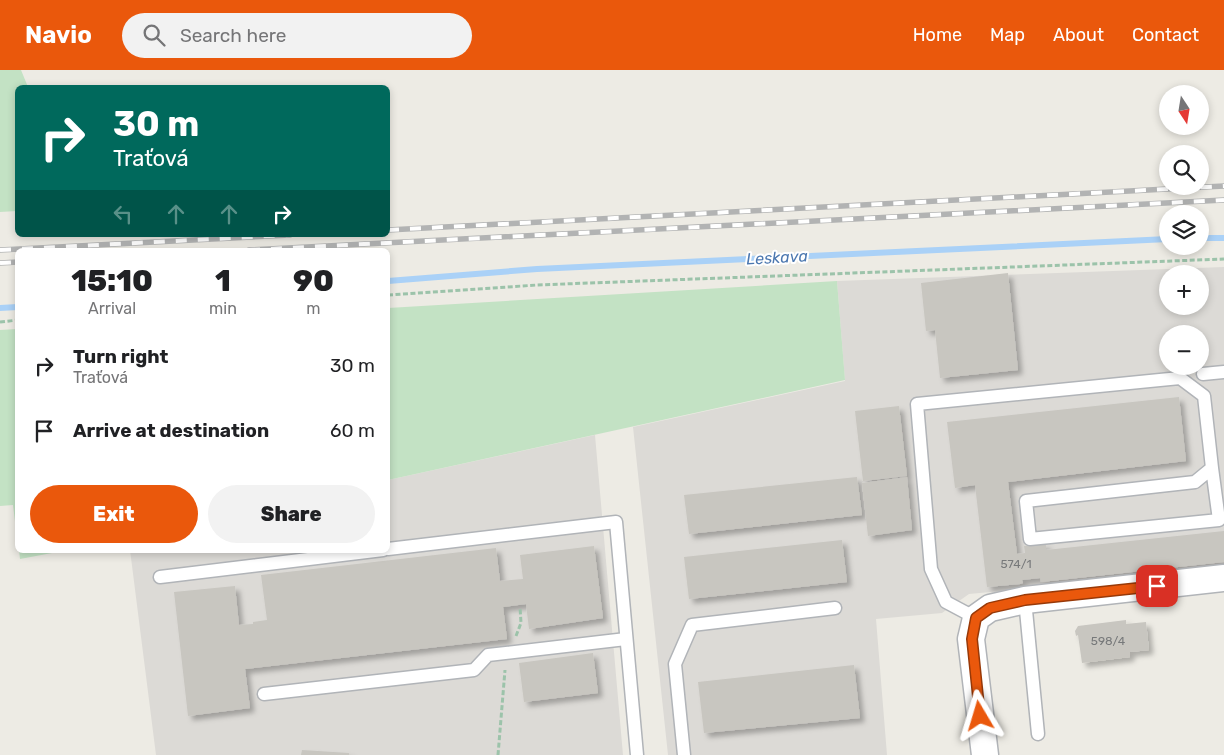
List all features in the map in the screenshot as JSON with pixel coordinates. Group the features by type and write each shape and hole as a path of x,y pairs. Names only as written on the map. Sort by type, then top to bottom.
{"street":[{"path":"985,755 972,639 976,618 990,608 1025,600 1224,578"}],"lane":[{"path":"1209,374 1224,372"},
{"path":"976,618 946,602 931,569 917,404 1180,378 1204,396 1219,520 1030,539 1026,500 1196,482 1212,468"},
{"path":"390,550 616,522 637,755"},
{"path":"160,577 358,553"},
{"path":"1025,600 1038,734"},
{"path":"684,755 675,664 692,625 835,608"},
{"path":"264,694 474,670 488,655 626,639"}],"path":[{"path":"390,295 538,285 1224,259"},
{"path":"0,322 15,320"},
{"path":"498,755 506,662 521,623 520,607"}],"shaded area":[{"path":"1224,267 1224,571 969,594 942,613 876,619 887,755 668,755 633,427 845,381 837,281 1159,269 1159,315 1209,315 1209,268"},
{"path":"595,435 623,755 156,755 130,553 390,553 390,480"}],"green space":[{"path":"0,70 21,70 27,85 15,85 15,211 0,212"},
{"path":"837,281 845,380 390,480 390,308"},
{"path":"15,329 15,522 13,505 0,506 0,330"},
{"path":"19,553 52,553 20,559"}],"building":[{"path":"1008,273 1018,370 940,378 935,330 926,331 921,283"},
{"path":"1179,397 1186,461 1008,482 1017,554 1025,553 1024,546 1046,544 1046,550 1224,531 1224,562 1041,582 1040,578 1022,580 1023,583 1020,584 987,587 975,485 955,488 947,422"},
{"path":"899,406 907,476 863,481 855,411"},
{"path":"857,477 862,515 689,534 684,495"},
{"path":"907,477 912,530 868,536 862,483"},
{"path":"842,540 847,582 689,599 684,557"},
{"path":"594,546 603,618 529,629 526,604 503,607 507,639 245,669 250,708 188,716 174,592 235,586 239,625 253,624 253,622 267,620 261,575 496,548 500,581 523,579 520,555"},
{"path":"1126,620 1126,624 1146,622 1149,650 1130,652 1130,657 1082,663 1078,635 1076,636 1075,631 1078,626"},
{"path":"593,653 598,693 524,702 519,663"},
{"path":"854,665 860,718 704,733 698,682"},
{"path":"302,750 349,753 349,755 301,755"}],"waterway":[{"name":"Leskava","path":"1209,238 1224,238"},
{"name":"Leskava","path":"390,281 537,269 1159,239"},
{"name":"Leskava","path":"0,308 15,307"}],"railway":[{"path":"390,230 1224,186"},
{"path":"288,248 1224,200"},
{"path":"39,248 251,237"},
{"path":"0,250 15,249"},
{"path":"0,263 15,262"}],"route":[{"path":"980,716 972,639 976,618 990,608 1025,600 1157,586"}]}
